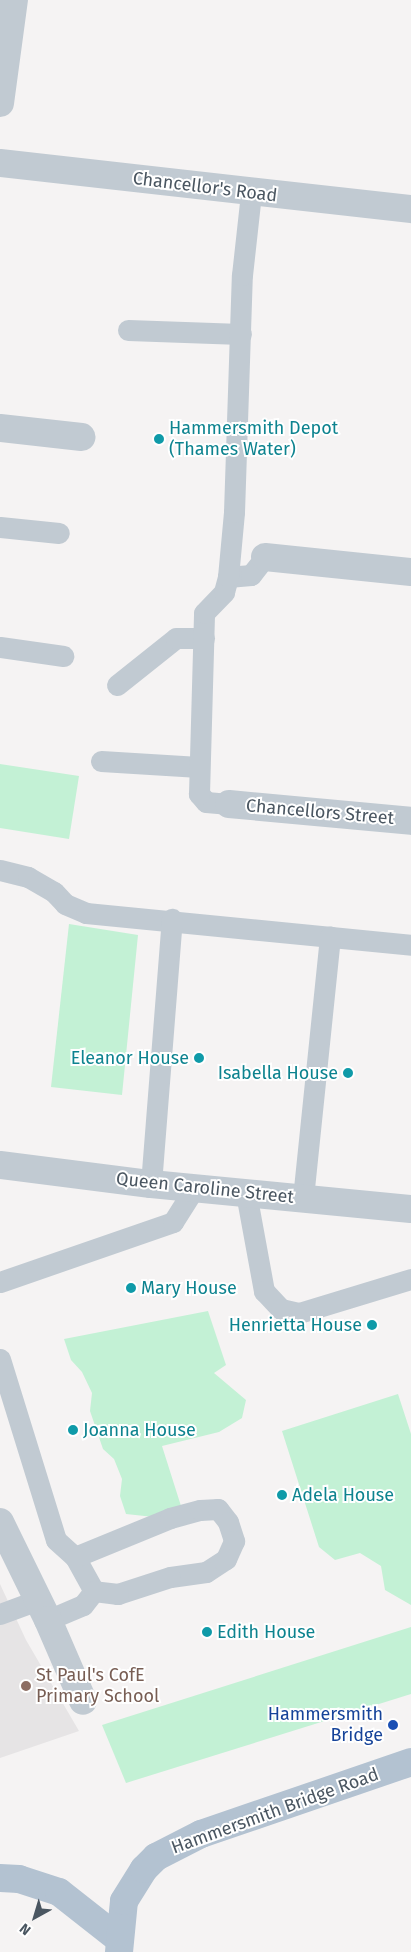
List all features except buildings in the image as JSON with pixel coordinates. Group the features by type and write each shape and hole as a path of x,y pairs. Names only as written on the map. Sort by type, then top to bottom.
{"main road":[{"name":"Hammersmith Bridge Road","path":"119,1946 124,1901 132,1885 156,1857 170,1848 411,1762"},
{"path":"0,1878 19,1879 59,1892 119,1946"}],"street":[{"path":"0,103 14,0"},
{"name":"Chancellor's Road","path":"0,163 251,193 411,209"},
{"path":"0,428 82,437"},
{"path":"265,557 411,572"},
{"name":"Chancellors Street","path":"229,804 411,821"},
{"name":"Queen Caroline Street","path":"0,1165 151,1184 411,1209"},
{"path":"0,1522 43,1610 82,1701"}],"lane":[{"path":"229,804 206,802 199,794 204,613 224,592 228,577 234,512 242,334 242,275 251,193"},
{"path":"128,330 242,334"},
{"path":"0,527 59,532"},
{"path":"228,577 251,574 265,557"},
{"path":"118,684 176,638 204,638"},
{"path":"0,647 63,656"},
{"path":"101,761 200,767"},
{"path":"0,870 28,877 54,892 65,904 86,913 411,945"},
{"path":"151,1184 172,920"},
{"path":"302,1198 330,936"},
{"path":"0,1282 173,1222 195,1187"},
{"path":"246,1193 264,1290 281,1309 299,1313 411,1279"},
{"path":"0,1359 56,1540 75,1557 94,1591"},
{"path":"75,1557 170,1518 200,1510 218,1509 228,1522 234,1541 226,1560 206,1572 170,1576 118,1594 94,1591"},
{"path":"0,1614 83,1605 94,1591"}],"shaded area":[{"name":"St Paul's CofE Primary School","path":"0,1584 26,1640 79,1731 0,1758"}],"green space":[{"path":"0,764 79,776 69,839 0,828"},
{"path":"69,924 138,935 122,1095 51,1087"},
{"path":"208,1311 226,1365 214,1373 246,1400 242,1418 219,1432 162,1446 181,1506 163,1518 126,1514 120,1496 122,1479 114,1459 103,1449 90,1411 92,1393 82,1372 71,1360 64,1339"},
{"path":"398,1394 411,1434 411,1605 385,1590 381,1566 360,1553 335,1560 319,1547 282,1431"},
{"path":"411,1627 411,1694 126,1783 102,1725"}],"place":[{"name":"Hammersmith Depot (Thames Water)","path":"159,439"},
{"name":"Eleanor House","path":"199,1058"},
{"name":"Isabella House","path":"348,1073"},
{"name":"Mary House","path":"131,1288"},
{"name":"Henrietta House","path":"372,1325"},
{"name":"Joanna House","path":"73,1430"},
{"name":"Adela House","path":"282,1495"},
{"name":"Edith House","path":"207,1632"},
{"name":"St Paul's CofE Primary School","path":"26,1686"},
{"name":"Hammersmith Bridge","path":"393,1725"}]}
